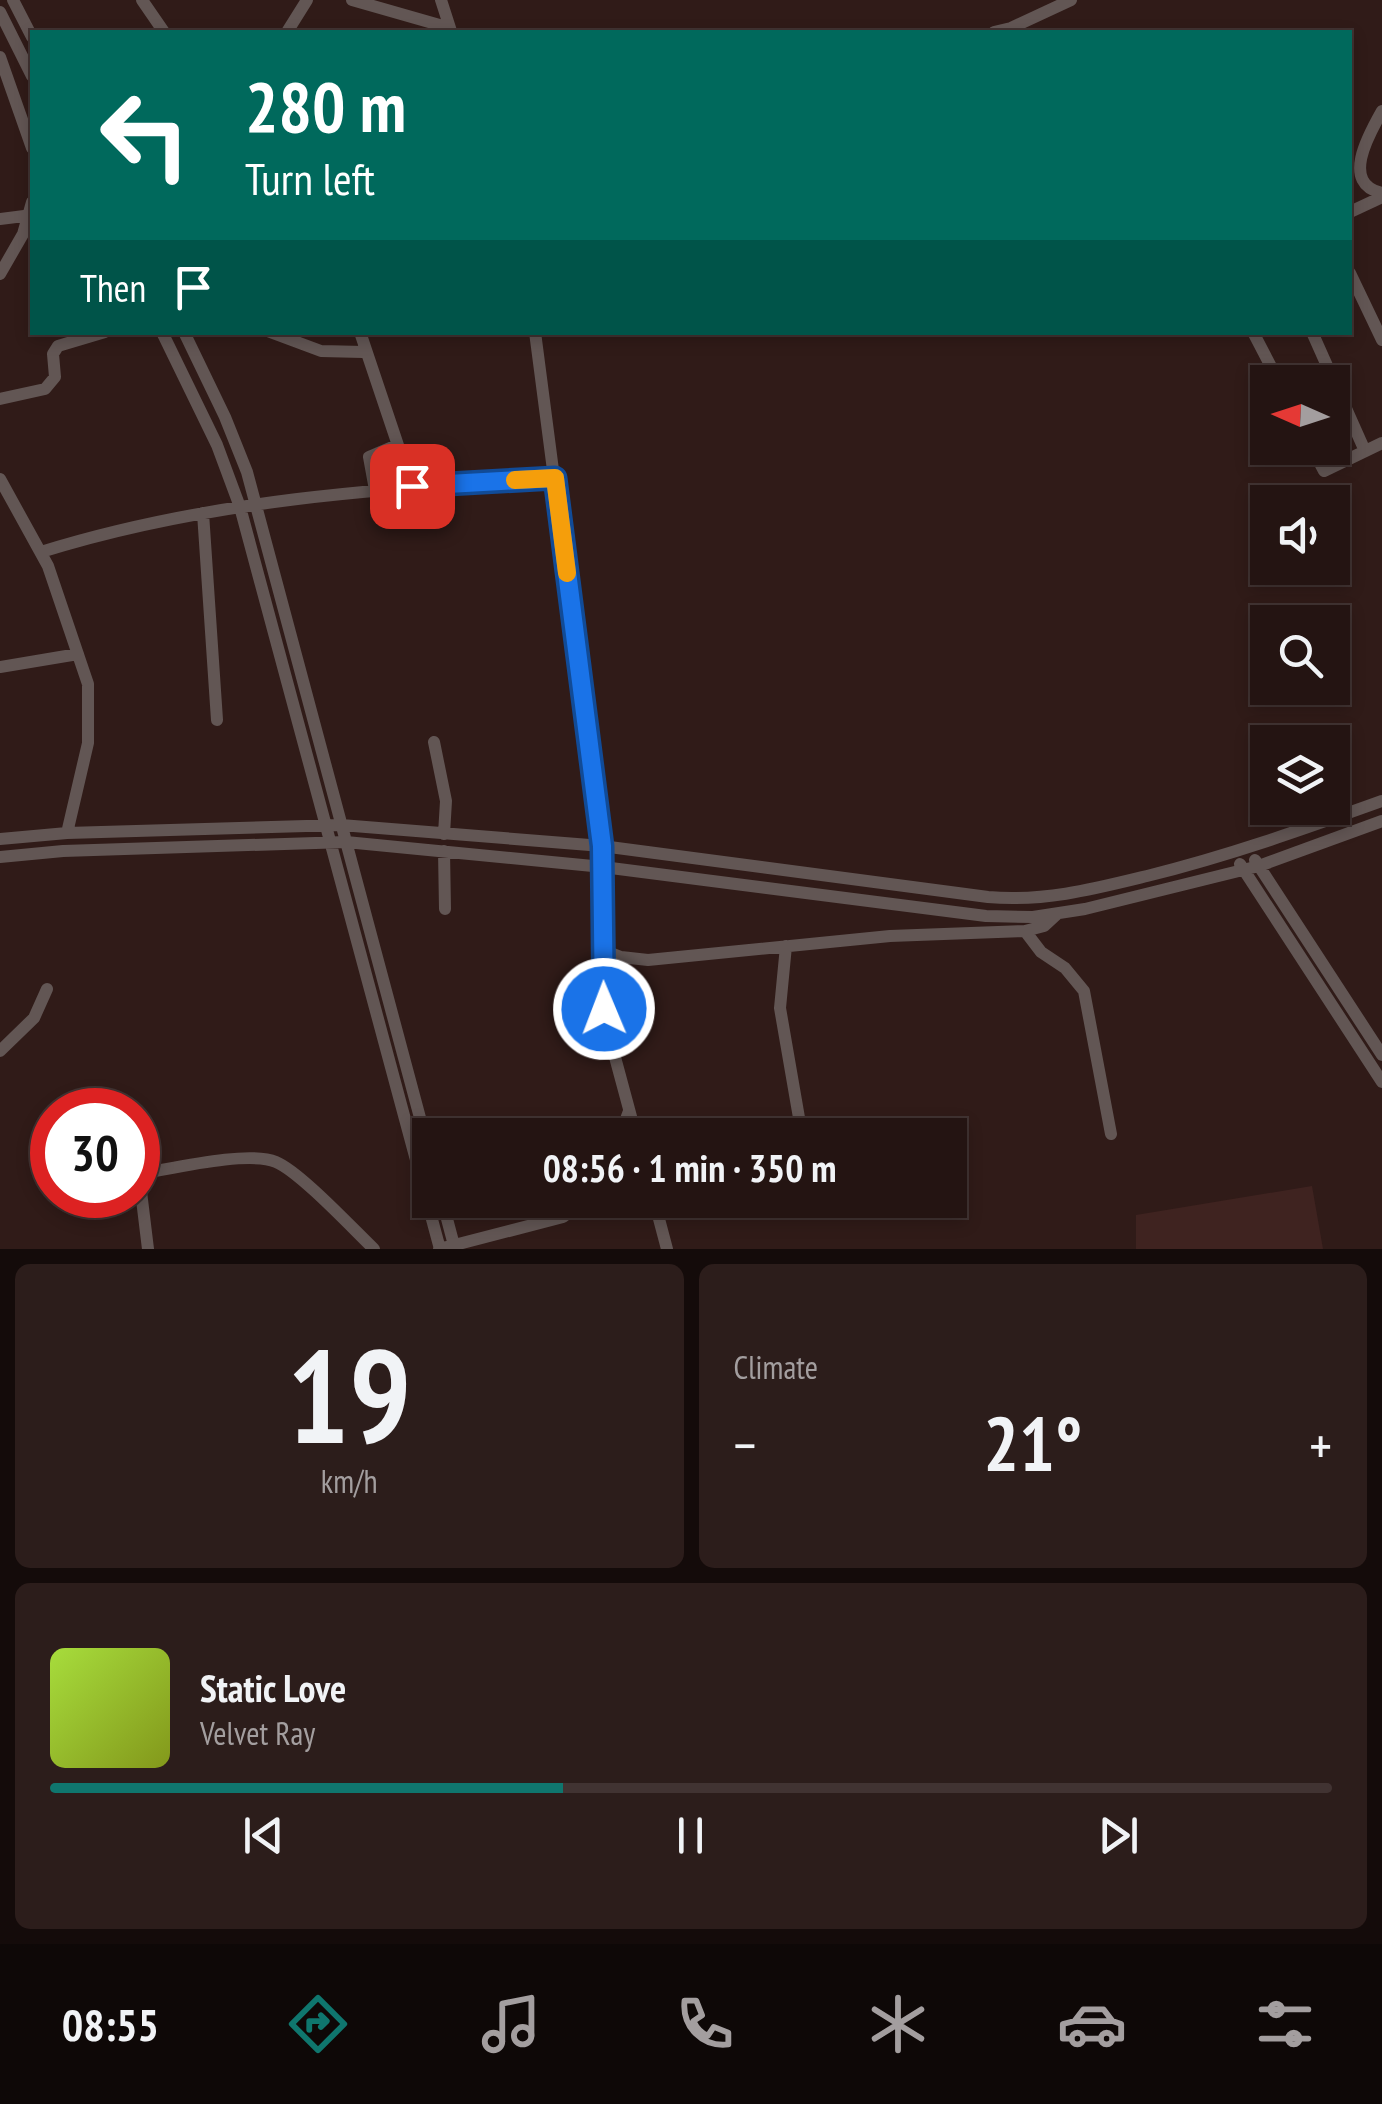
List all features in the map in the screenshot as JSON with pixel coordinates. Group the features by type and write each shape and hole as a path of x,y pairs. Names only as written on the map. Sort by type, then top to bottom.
{"street":[{"path":"30,33 11,0 0,12 30,72"},
{"path":"142,0 163,30"},
{"path":"288,30 306,0"},
{"path":"352,0 451,30"},
{"path":"441,0 451,30"},
{"path":"1002,30 1071,0"},
{"path":"0,57 30,142"},
{"path":"1382,111 1368,136 1360,163 1361,177 1368,188 1382,195"},
{"path":"1352,211 1382,195"},
{"path":"0,219 30,211"},
{"path":"0,274 16,250 30,215"},
{"path":"1352,277 1382,340"},
{"path":"0,399 45,389 55,377 53,354 58,346 95,335"},
{"path":"163,335 216,444 240,507 446,1249"},
{"path":"185,335 234,437 257,506 420,1118"},
{"path":"278,335 321,351 364,352"},
{"path":"361,335 412,486"},
{"path":"535,335 602,846 605,1020 631,1118"},
{"path":"1256,335 1270,365"},
{"path":"1313,335 1365,451"},
{"path":"1350,458 1382,443"},
{"path":"376,490 369,457 396,445"},
{"path":"42,552 127,527 240,507 412,486 555,478"},
{"path":"0,480 42,552 90,698 85,764 67,833"},
{"path":"203,514 218,720"},
{"path":"0,667 78,654"},
{"path":"434,742 446,801 444,834"},
{"path":"0,838 341,825 602,846 1026,899 1081,892 1248,850 1382,800"},
{"path":"0,857 330,841 603,866 986,916 1057,914 1244,870 1382,821"},
{"path":"1248,850 1382,1055"},
{"path":"444,851 445,909"},
{"path":"1233,854 1382,1082"},
{"path":"603,950 648,960 926,934 1025,931 1044,926 1057,914"},
{"path":"1025,931 1041,952 1065,968 1084,991 1111,1134"},
{"path":"786,946 781,1018 799,1118"},
{"path":"0,1052 34,1018 46,989"},
{"path":"626,1118 629,1111"},
{"path":"160,1171 240,1159 270,1160 290,1171 374,1249"},
{"path":"142,1218 145,1248"},
{"path":"443,1218 446,1249"},
{"path":"446,1249 559,1218"},
{"path":"659,1218 667,1249"}],"shaded area":[{"path":"1312,1186 1323,1249 1136,1249 1136,1215"}],"slow traffic":[{"path":"515,480 555,478 567,573"}],"route":[{"path":"412,486 555,478 602,846 604,1009"}]}
